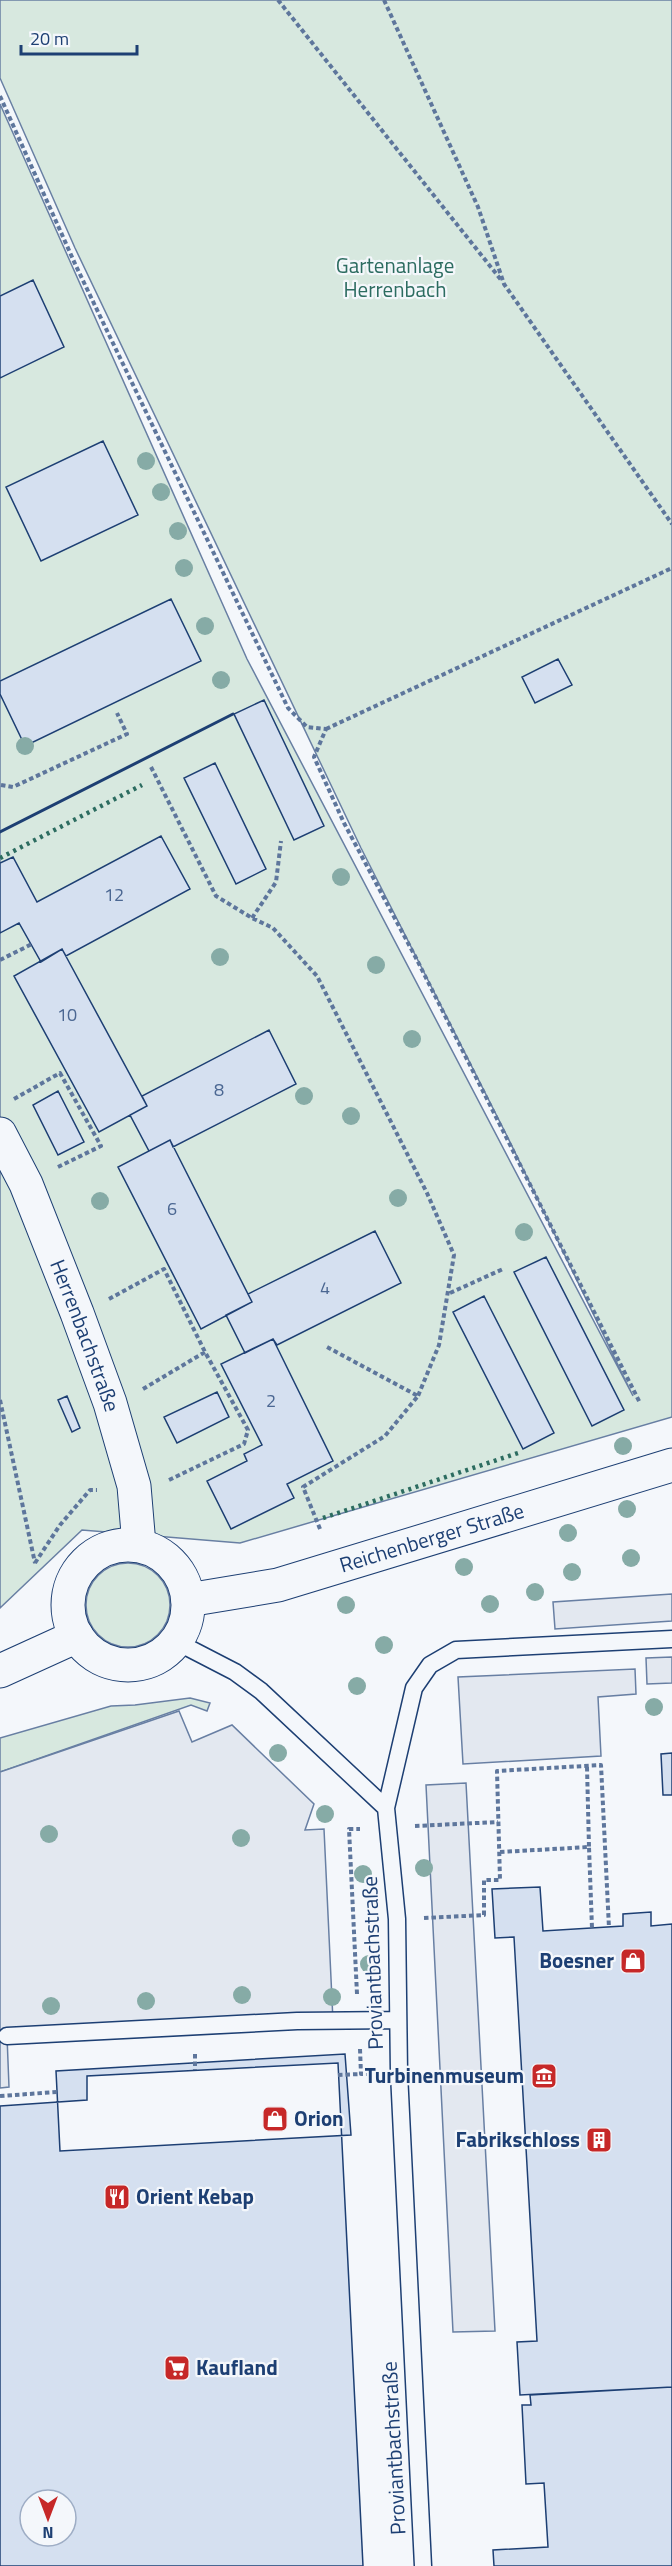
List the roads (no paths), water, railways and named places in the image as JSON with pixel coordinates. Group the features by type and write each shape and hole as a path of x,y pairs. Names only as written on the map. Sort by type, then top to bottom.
{"street":[{"name":"Herrenbachstraße","path":"0,1134 26,1184 110,1403 134,1486 139,1545"},
{"name":"Reichenberger Straße","path":"188,1600 278,1585 672,1465"},
{"path":"117,1545 139,1545 157,1552 172,1564 183,1581 188,1600 187,1617 175,1641 156,1658 137,1664 118,1664 100,1658 84,1647 67,1610 70,1588 79,1568 96,1553 117,1545"},
{"path":"0,1671 77,1636"}],"lane":[{"name":"Proviantbachstraße","path":"423,2566 413,2393 398,2020 397,1919 386,1808 414,1688 430,1665 456,1650 672,1639"},
{"path":"175,1641 235,1672 261,1691 386,1808"},
{"path":"7,2036 297,2021 398,2020"}],"place":[{"name":"Boesner","path":"633,1961"},
{"name":"Turbinenmuseum","path":"544,2076"},
{"name":"Orion","path":"275,2119"},
{"name":"Fabrikschloss","path":"599,2140"},
{"name":"Orient Kebap","path":"117,2197"},
{"name":"Kaufland","path":"177,2368"}],"park label":[{"name":"Gartenanlage Herrenbach","path":"395,278"}]}
